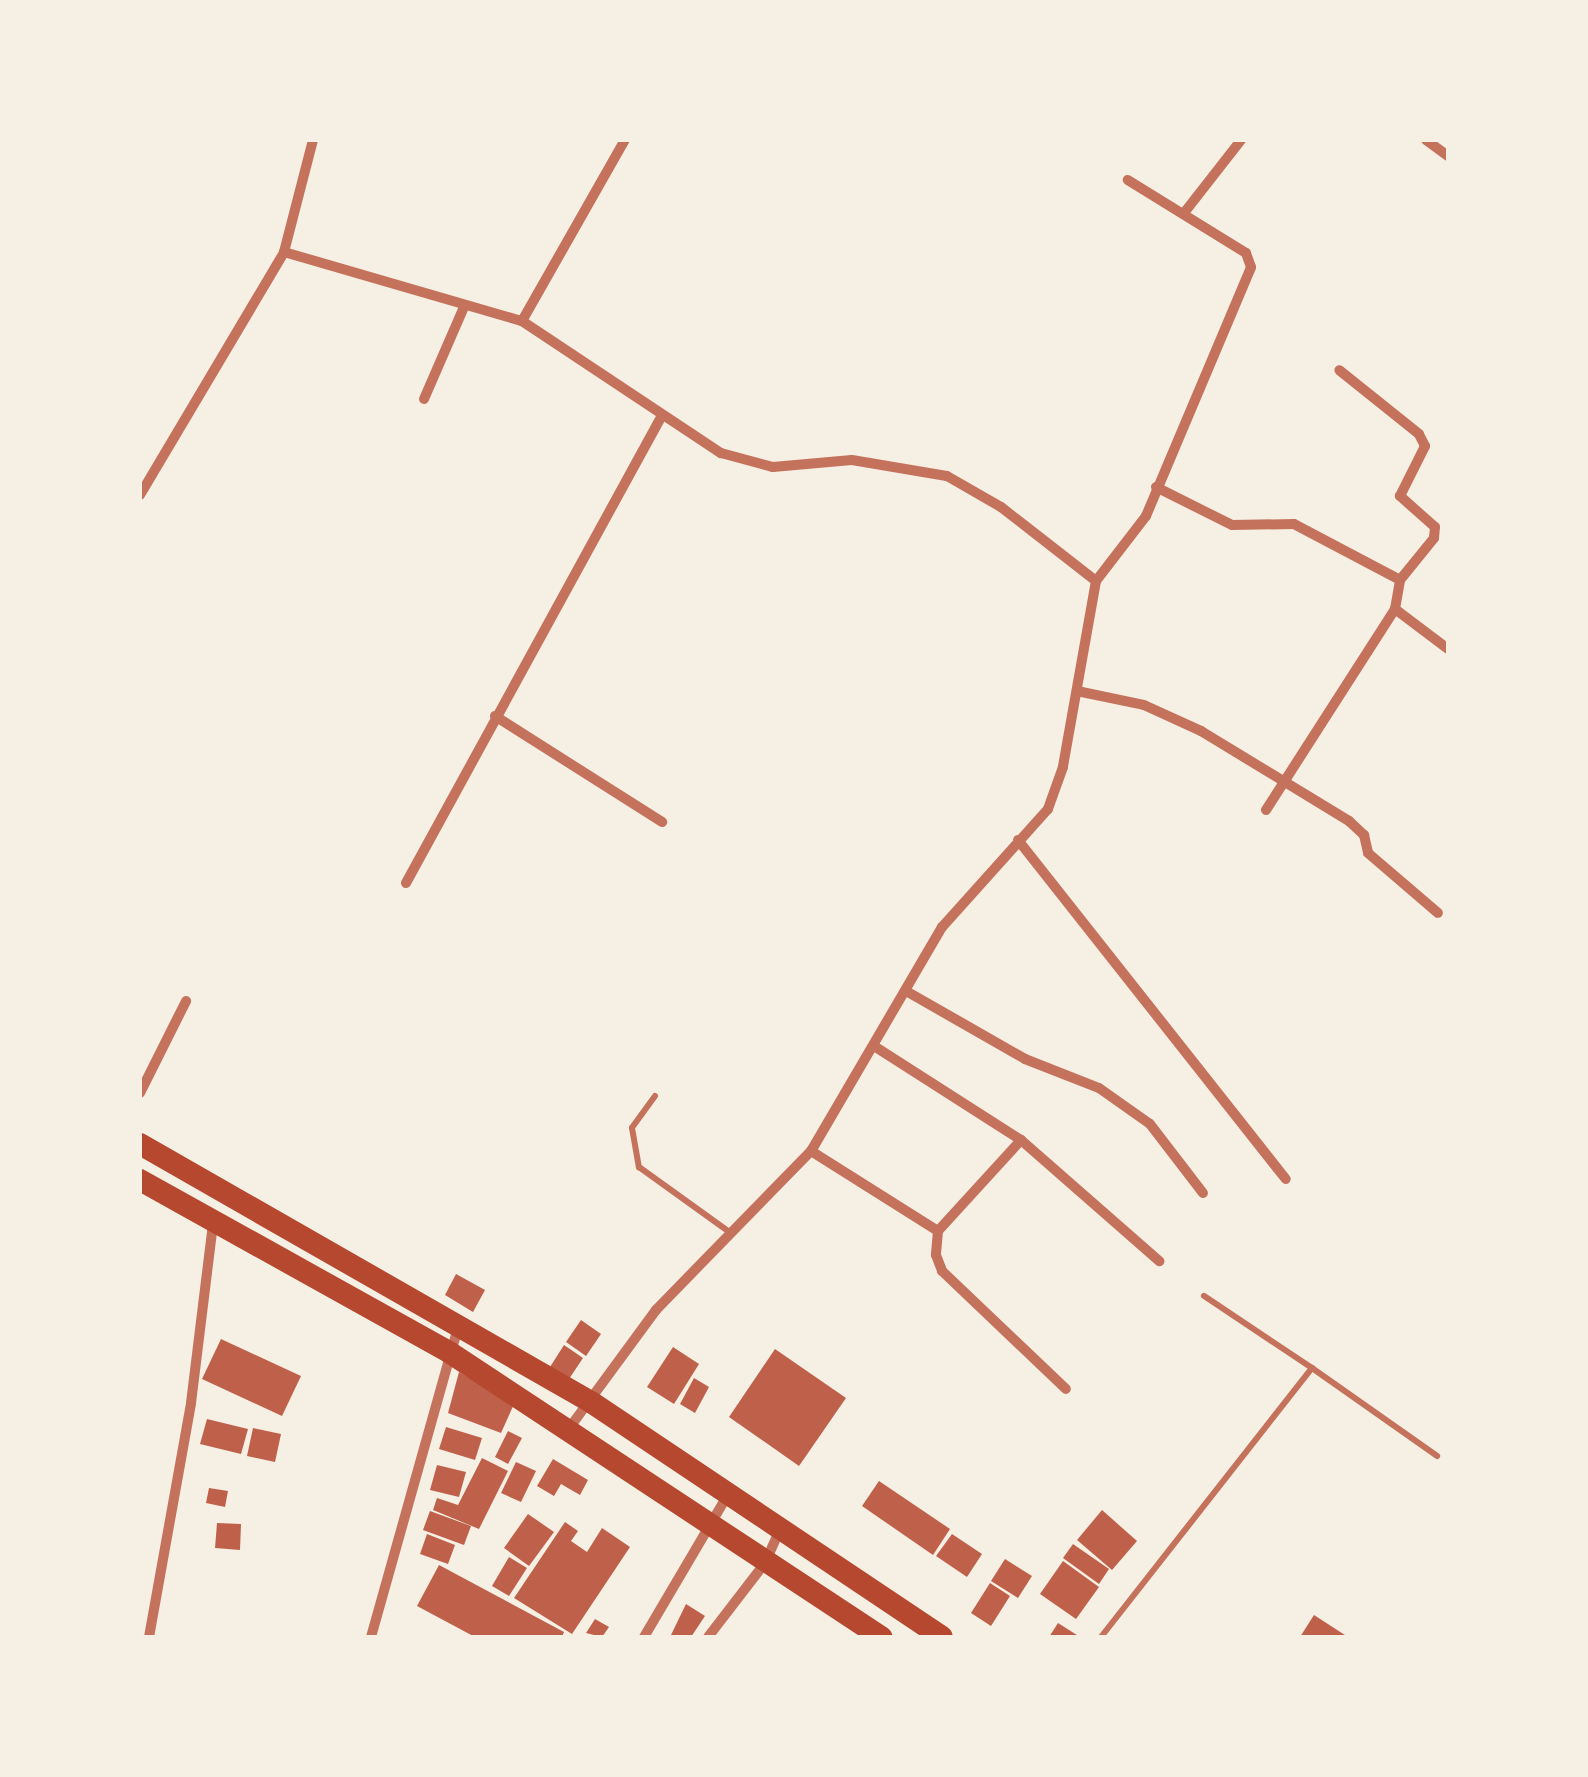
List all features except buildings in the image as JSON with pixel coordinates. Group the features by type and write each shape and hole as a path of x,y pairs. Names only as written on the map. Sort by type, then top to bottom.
{"highway":[{"path":"140,1144 453,1341 709,1525 881,1637"},
{"path":"140,1180 213,1221 453,1341 591,1402 942,1637"}],"street":[{"path":"140,496 284,252 313,140"},
{"path":"522,320 625,140"},
{"path":"1184,214 1241,140"},
{"path":"1426,140 1448,156"},
{"path":"570,1427 656,1310 728,1231 811,1152 942,928 1058,793 1096,581 1146,516 1251,267 1246,253 1128,180"},
{"path":"284,252 464,307 522,320 660,419 721,453 773,466 852,460 947,476 1002,507 1096,581"},
{"path":"424,399 464,307"},
{"path":"1266,810 1395,608 1400,580 1434,538 1434,527 1400,496 1426,446 1419,434 1339,370"},
{"path":"406,883 660,419"},
{"path":"1156,487 1232,525 1294,524 1400,580"},
{"path":"1395,608 1448,649"},
{"path":"1078,691 1144,705 1350,821 1364,835 1368,853 1438,913"},
{"path":"496,716 662,822"},
{"path":"1018,840 1286,1179"},
{"path":"906,991 1025,1059 1110,1095 1150,1124 1203,1192"},
{"path":"140,1093 186,1001"},
{"path":"874,1046 1021,1140 1158,1261"},
{"path":"1021,1140 938,1231 942,1270 1066,1390"},
{"path":"811,1152 938,1231"},
{"path":"149,1637 191,1403 213,1221"},
{"path":"371,1637 453,1341"},
{"path":"644,1637 728,1494"},
{"path":"708,1637 765,1563 780,1529"}],"lane":[{"path":"654,1096 632,1128 638,1166 728,1231"},
{"path":"1204,1296 1436,1456"},
{"path":"1101,1637 1312,1368"}]}
